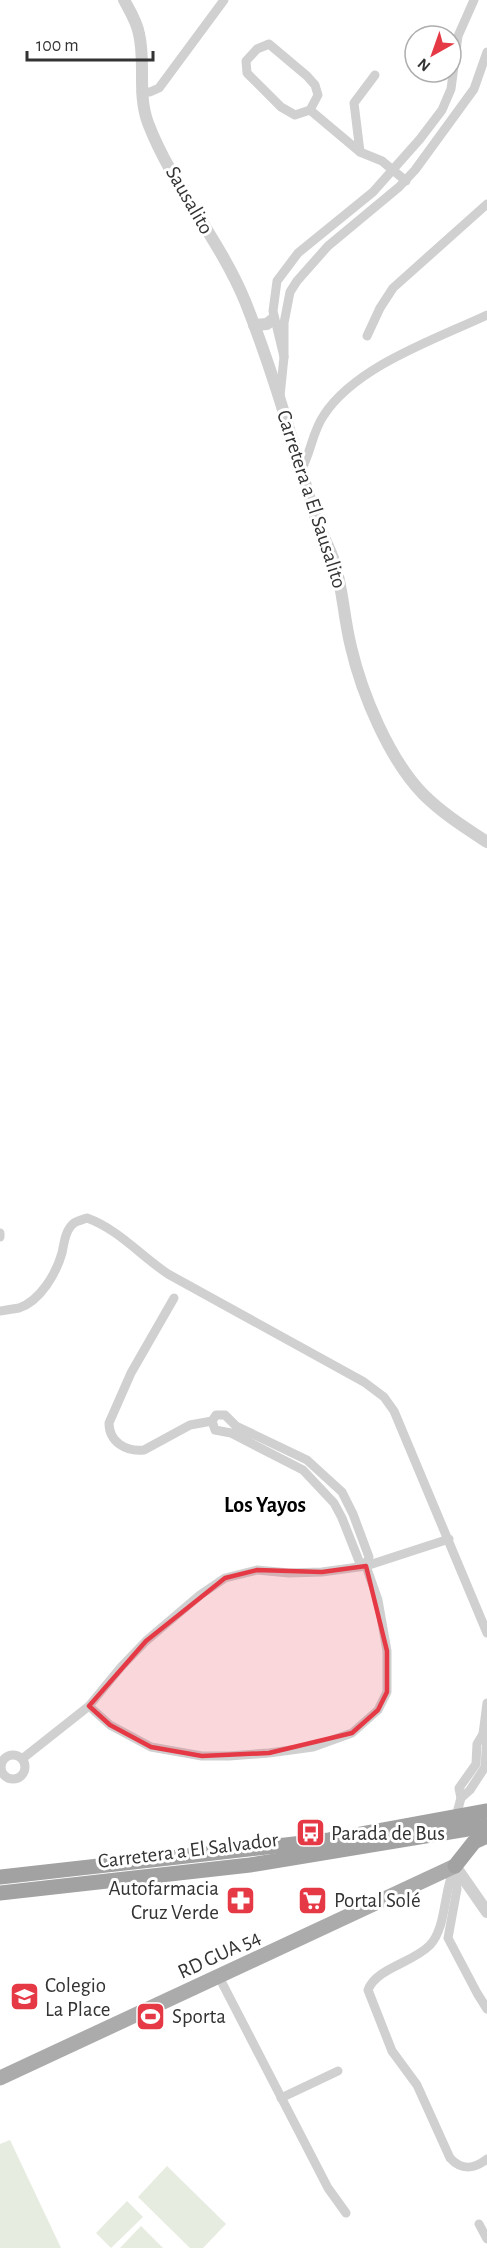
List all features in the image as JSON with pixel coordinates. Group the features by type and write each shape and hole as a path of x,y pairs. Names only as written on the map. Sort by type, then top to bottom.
{"highway":[{"path":"329,1840 358,1826 459,1803 487,1802"},
{"name":"Carretera a El Salvador","path":"0,1877 329,1840 487,1811"},
{"name":"Carretera a El Salvador","path":"0,1893 291,1859 487,1826"},
{"path":"291,1859 312,1861 487,1835"},
{"path":"455,1866 474,1842 487,1835"},
{"path":"450,1841 460,1846 455,1866"}],"main road":[{"name":"RD GUA 54","path":"0,2078 455,1866"}],"street":[{"name":"Sausalito","path":"124,0 136,21 140,36 141,92 148,122 159,147 232,273 280,396"},
{"path":"141,92 150,92 159,88 224,0"},
{"path":"284,357 273,319 278,281 298,253 373,192 435,120 451,89 458,36 474,0"},
{"path":"268,44 315,85 318,95 310,110 295,115 281,107 247,73 246,61 257,49 268,44"},
{"path":"278,281 290,292 328,246 406,180 483,80 487,52"},
{"path":"360,152 354,103 375,75"},
{"path":"310,110 360,152 382,161 406,180"},
{"path":"382,161 401,160 415,170"},
{"path":"368,336 380,308 393,288 487,204"},
{"name":"Carretera a El Sausalito","path":"290,292 284,324 284,357 280,396 316,520 335,562 343,596 350,645 361,680 380,726 398,760 421,792 456,823 487,842"},
{"path":"301,470 316,428 324,415 357,381 426,342 487,315"},
{"path":"254,325 267,324 273,319"},
{"path":"0,1311 20,1307 40,1292 53,1275 66,1236 74,1223 87,1218 104,1224 147,1260 168,1274 364,1382 384,1396 394,1411 487,1633"},
{"path":"174,1298 131,1373 109,1423 109,1430 120,1445 138,1451 190,1425 212,1421"},
{"path":"89,1706 110,1725 151,1747 202,1756 269,1753 313,1746 352,1733 378,1710 387,1692 387,1651 378,1600 366,1566 359,1561 334,1503 303,1470 231,1433 217,1431 212,1421 216,1415 225,1415 236,1426 307,1460 342,1492 369,1557 366,1566"},
{"path":"22,1759 89,1706 121,1666 146,1641 200,1595 225,1578 257,1570 289,1573 322,1572 366,1566 449,1539"},
{"path":"459,1803 485,1767 487,1738 483,1734 487,1703"},
{"path":"455,1866 487,1912"},
{"path":"455,1866 447,1886 438,1935 417,1955 375,1977 368,1990 392,2051 417,2085 450,2158 460,2166 471,2168 487,2159"},
{"path":"455,1866 457,1888 448,1938 487,2008"},
{"path":"438,1935 448,1938"},
{"path":"219,1977 328,2188 346,2213"},
{"path":"280,2098 338,2071"},
{"path":"479,2224 487,2239"}],"highlighted area":[{"path":"366,1566 387,1651 387,1692 378,1710 352,1733 269,1753 202,1756 151,1747 110,1725 89,1706 146,1641 225,1578 257,1570 322,1572"}],"shaded area":[{"path":"10,2140 61,2248 0,2248 0,2144"},
{"path":"167,2166 226,2224 203,2248 190,2248 138,2197"},
{"path":"127,2201 143,2217 111,2248 96,2233"},
{"path":"141,2226 163,2248 120,2248"}],"place":[{"name":"Parada de Bus","path":"310,1833"},
{"name":"Autofarmacia Cruz Verde","path":"240,1900"},
{"name":"Portal Solé","path":"313,1900"},
{"name":"Colegio La Place","path":"24,1997"},
{"name":"Sporta","path":"151,2016"}],"district":[{"name":"Los Yayos","path":"265,1504"}]}
